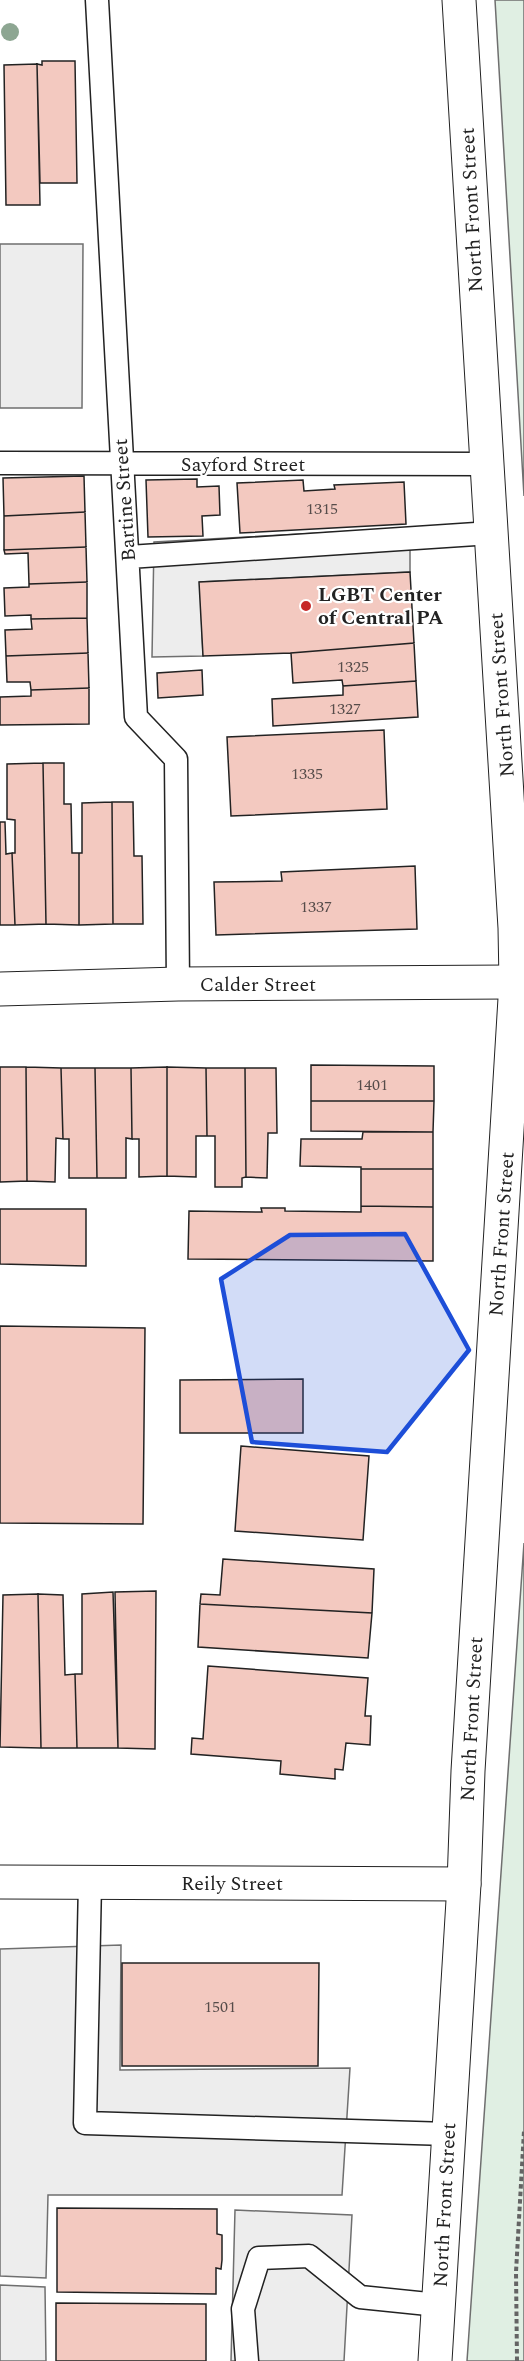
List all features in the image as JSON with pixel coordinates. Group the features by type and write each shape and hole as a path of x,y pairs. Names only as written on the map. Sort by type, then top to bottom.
{"main road":[{"name":"North Front Street","path":"435,2361 516,982 515,928 459,0"},
{"name":"Calder Street","path":"0,989 178,984 516,982"},
{"name":"Reily Street","path":"0,1882 464,1884"}],"lane":[{"name":"Bartine Street","path":"97,0 136,717 176,759 178,984"},
{"name":"Sayford Street","path":"0,463 486,464"},
{"path":"129,557 491,533"},
{"path":"90,1882 85,2123 448,2134"},
{"path":"247,2361 243,2309 259,2258 309,2256 360,2297 438,2305"}],"path":[{"path":"517,2361 516,2272 524,2131"}],"highlighted area":[{"path":"405,1234 469,1350 387,1452 252,1442 221,1279 290,1235"}],"green space":[{"path":"495,0 524,0 524,496"},
{"path":"524,1543 524,2361 467,2361"}],"shaded area":[{"path":"0,244 83,244 82,408 0,408"},
{"path":"410,528 410,572 200,582 203,656 152,657 154,542"},
{"path":"121,1945 120,2070 350,2068 342,2195 48,2195 46,2278 0,2276 0,1949"},
{"path":"235,2210 352,2215 344,2361 231,2361"},
{"path":"0,2285 45,2287 46,2361 0,2361"}],"building":[{"path":"42,61 75,61 77,183 40,183 37,64 42,65"},
{"path":"37,64 40,205 6,205 4,65"},
{"path":"84,476 85,512 4,516 3,478"},
{"path":"197,479 197,487 219,486 220,515 202,516 203,536 148,537 146,480"},
{"path":"303,480 304,491 335,489 334,485 404,482 406,524 240,533 237,483"},
{"path":"85,512 86,547 4,550 4,516"},
{"path":"86,547 87,582 29,584 28,553 5,554 4,550"},
{"name":"LGBT Center of Central PA","path":"410,572 414,643 291,653 203,656 199,582"},
{"path":"87,582 87,618 31,619 31,615 5,616 4,588 29,587 29,584"},
{"path":"87,618 88,653 6,656 5,630 32,629 31,619"},
{"path":"414,643 416,681 343,686 342,680 293,683 291,653"},
{"path":"88,653 89,688 31,690 30,682 7,682 6,656"},
{"path":"202,670 203,695 158,698 157,673"},
{"path":"416,681 418,717 273,726 272,699 343,695 343,686"},
{"path":"89,688 89,724 0,725 0,697 31,696 31,690"},
{"path":"384,730 387,809 231,816 227,737"},
{"path":"43,763 64,763 64,804 71,804 72,853 79,853 79,925 46,924"},
{"path":"43,763 46,924 15,925 12,853 15,853 15,820 7,819 7,764"},
{"path":"112,802 133,802 134,856 142,856 143,924 113,924"},
{"path":"112,802 113,924 79,925 82,803"},
{"path":"0,822 5,822 6,854 12,853 15,925 0,925"},
{"path":"415,866 417,929 216,935 214,882 282,881 281,872"},
{"path":"311,1065 434,1066 434,1101 311,1101"},
{"path":"0,1067 26,1067 27,1181 0,1182"},
{"path":"26,1067 61,1068 63,1139 56,1138 55,1182 27,1181"},
{"path":"167,1067 167,1176 139,1177 139,1139 132,1139 131,1068"},
{"path":"167,1067 206,1068 207,1136 196,1136 196,1177 167,1176"},
{"path":"61,1068 95,1068 97,1178 69,1178 69,1139 63,1139"},
{"path":"95,1068 131,1068 132,1139 126,1138 126,1178 97,1178"},
{"path":"206,1068 245,1068 246,1177 242,1178 242,1187 215,1187 215,1136 207,1136"},
{"path":"245,1068 276,1068 277,1133 268,1133 267,1178 246,1177"},
{"path":"311,1101 434,1101 433,1132 311,1131"},
{"path":"363,1132 433,1132 433,1169 300,1166 301,1139 362,1139"},
{"path":"361,1169 433,1169 433,1207 361,1206"},
{"path":"361,1206 433,1207 433,1261 188,1259 189,1211 262,1212 261,1208 285,1208 285,1211 361,1212"},
{"path":"0,1209 86,1209 86,1266 0,1264"},
{"path":"0,1326 145,1328 143,1524 0,1523"},
{"path":"303,1379 303,1433 180,1433 180,1380"},
{"path":"241,1446 369,1456 363,1540 235,1531"},
{"path":"223,1559 374,1569 372,1613 200,1604 201,1594 220,1595"},
{"path":"156,1591 155,1749 118,1748 115,1592"},
{"path":"113,1592 118,1748 77,1748 75,1674 82,1674 82,1594"},
{"path":"38,1594 41,1748 0,1747 3,1595"},
{"path":"38,1594 63,1595 65,1675 75,1674 77,1748 41,1748"},
{"path":"200,1604 372,1613 368,1658 198,1647"},
{"path":"208,1666 368,1678 365,1716 371,1716 370,1745 346,1743 343,1770 335,1769 335,1779 280,1774 281,1761 191,1754 192,1738 203,1739"},
{"path":"122,1963 319,1963 318,2066 122,2066"},
{"path":"57,2208 217,2209 217,2234 222,2235 222,2260 221,2269 216,2268 216,2294 57,2292"},
{"path":"56,2303 206,2304 206,2361 56,2361"}],"place":[{"name":"LGBT Center of Central PA","path":"306,606"}]}
